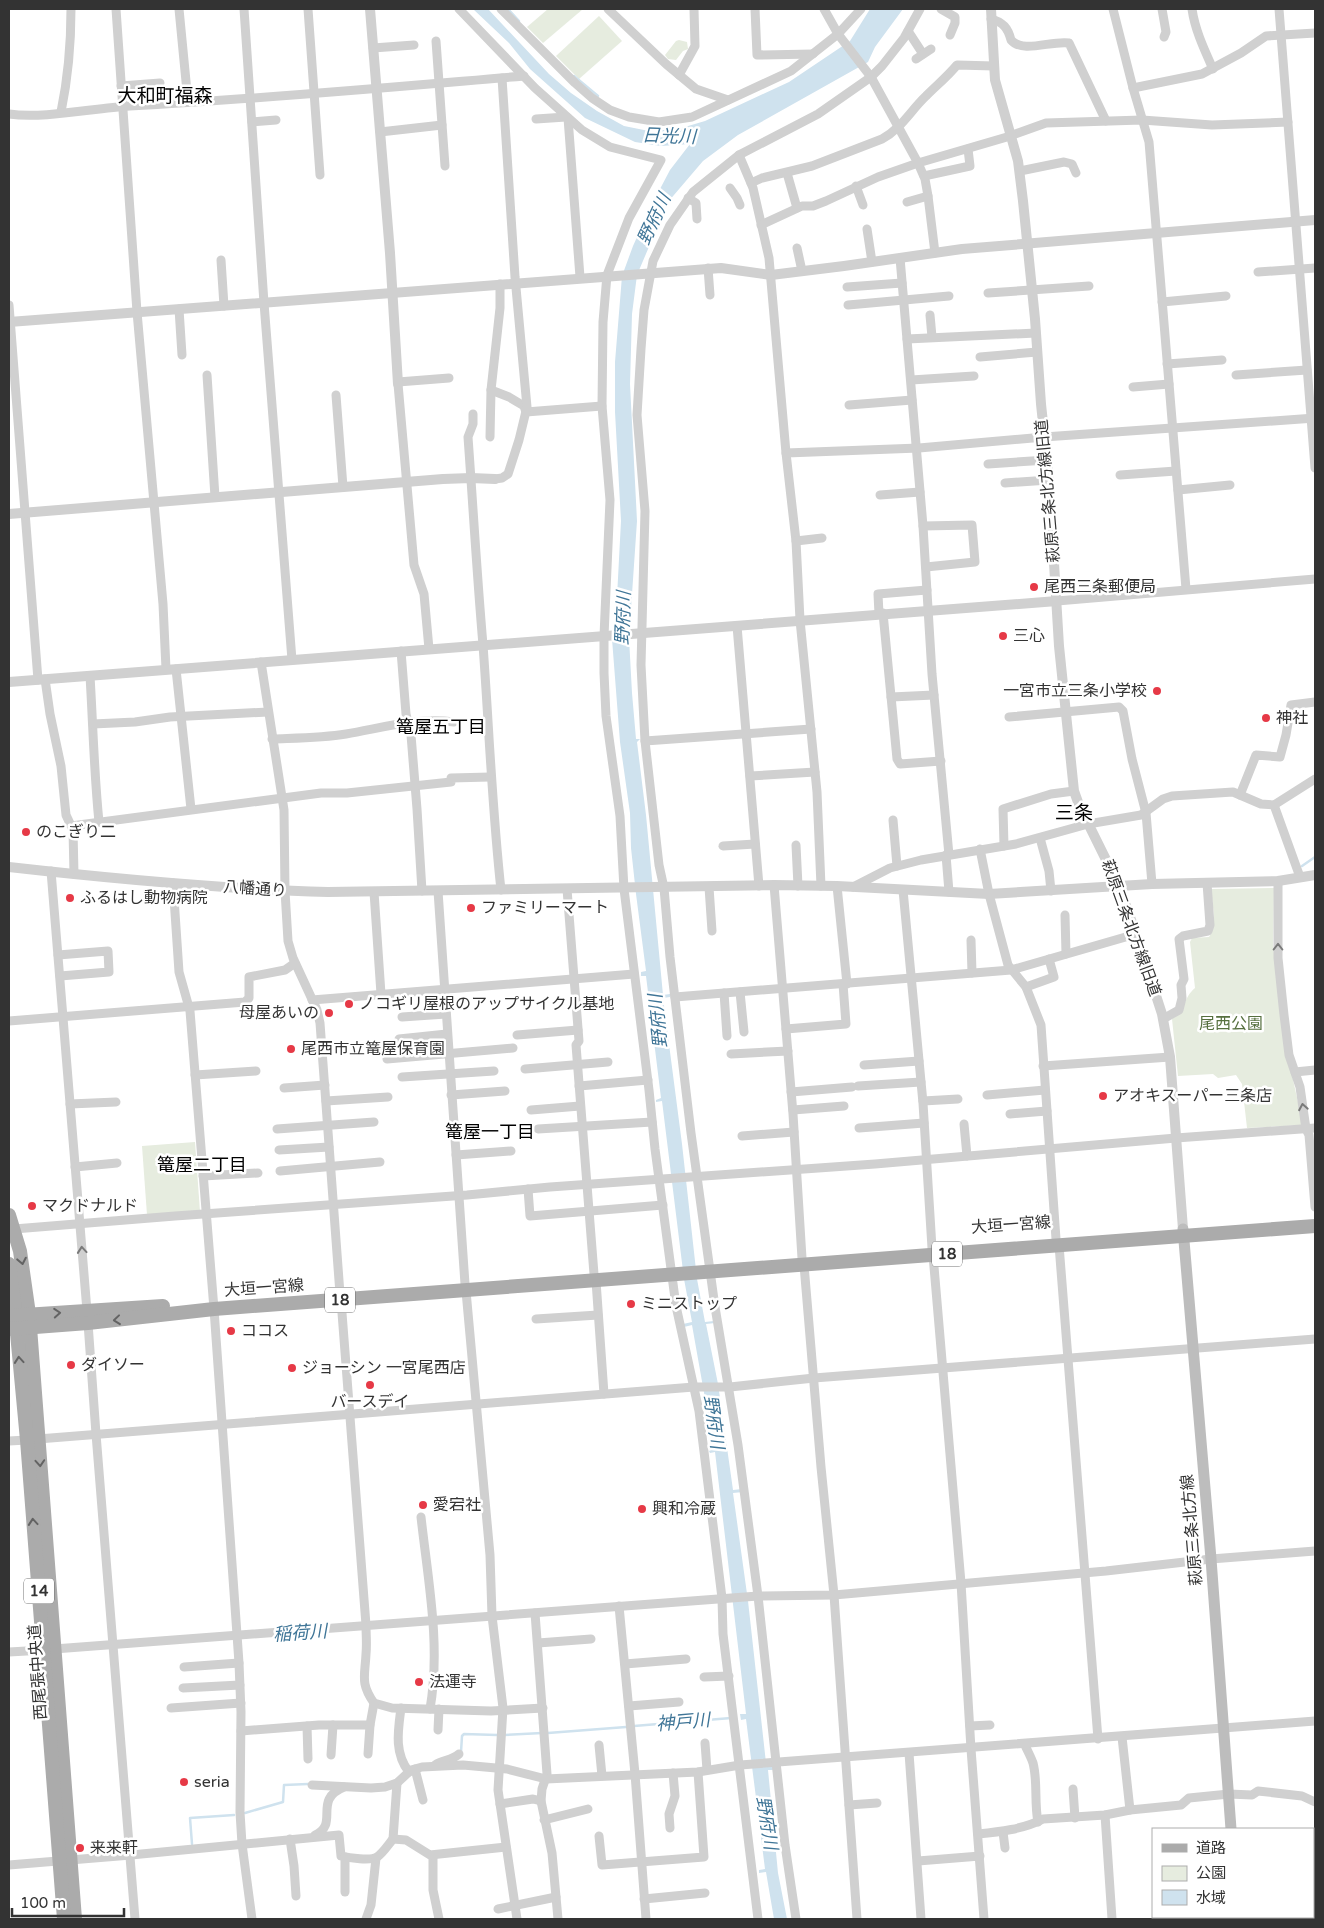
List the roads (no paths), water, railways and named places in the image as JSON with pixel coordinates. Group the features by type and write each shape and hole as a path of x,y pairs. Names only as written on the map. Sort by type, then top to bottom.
{"main road":[{"name":"西尾張中央道","path":"9,1215 23,1266 18,1322"},
{"name":"大垣一宮線","path":"1183,1233 1315,1218"},
{"name":"大垣一宮線","path":"710,1269 1183,1233 1315,1226"},
{"name":"萩原三条北方線","path":"1183,1233 1211,1559 1231,1828"},
{"name":"西尾張中央道","path":"9,1264 32,1439 65,1860 75,1919"},
{"name":"18","path":"672,1272 710,1269"},
{"name":"大垣一宮線","path":"18,1322 672,1272"},
{"name":"西尾張中央道","path":"64,1919 65,1860"}],"street":[{"path":"61,112 66,88 71,9"},
{"path":"116,9 137,312 163,604 171,669 181,716 191,810"},
{"path":"179,9 188,102"},
{"path":"244,9 264,303 292,660"},
{"path":"308,9 320,175"},
{"path":"370,9 406,482 414,565 424,594 429,649"},
{"path":"459,9 524,76 582,130 610,147 661,160 629,218 607,276 603,322 602,406 610,500 604,636 606,716 620,816 624,889 663,1205 672,1272 698,1411 723,1598 723,1634 742,1765 758,1919"},
{"path":"501,9 575,83 610,110 646,121 668,121 692,117 791,71 839,36 861,9"},
{"path":"608,9 696,89 728,100"},
{"path":"679,75 695,46 694,9"},
{"path":"755,9 757,55 814,54"},
{"path":"824,9 839,36 871,77 924,176 935,253"},
{"path":"796,1919 785,1845 757,1596 730,1387 697,1178 645,741 641,665 643,633 642,568 645,511 637,415 644,310 650,272 665,233 688,198 710,177 739,155 818,114 871,77 882,66 908,31 920,9"},
{"path":"940,9 955,16 955,23 950,35"},
{"path":"1113,9 1149,142 1186,589"},
{"path":"1162,9 1166,32 1164,37"},
{"path":"1192,9 1201,44 1213,69"},
{"path":"1279,9 1307,370 1313,418 1315,468"},
{"path":"991,14 1004,24 1008,30 1010,40 1019,45 1028,47 1051,42 1069,43 1106,121"},
{"name":"萩原三条北方線旧道","path":"991,14 995,80 1020,171 1038,352 1065,712 1074,791 1118,886 1136,934 1163,1019 1170,1057 1183,1233"},
{"path":"908,31 919,57 931,49"},
{"path":"1133,88 1202,74 1266,36 1315,33"},
{"path":"436,41 445,166"},
{"path":"373,48 414,45"},
{"path":"751,183 762,178 812,166 893,134 925,96 943,82 957,66 994,66"},
{"path":"9,114 20,116 122,106 250,98 524,76"},
{"path":"9,514 406,482 470,478 495,479 502,478 508,474 520,440 526,412 502,78"},
{"path":"121,86 160,82"},
{"path":"536,119 567,118"},
{"path":"567,118 580,278"},
{"path":"252,122 276,120"},
{"path":"761,224 797,208 808,205 814,206 856,186 918,163 968,149 1046,123 1142,120 1212,125 1288,122"},
{"path":"380,132 442,125"},
{"path":"924,176 970,166 968,149"},
{"path":"739,155 755,194 771,275 786,453 796,541 800,620 815,772 821,886"},
{"path":"1020,171 1064,162 1072,164 1076,173"},
{"path":"787,173 797,208"},
{"path":"856,186 862,205"},
{"path":"730,188 738,202 755,194"},
{"path":"907,202 928,196"},
{"path":"688,198 696,203 697,219"},
{"path":"10,322 708,268 771,275 1027,243 1315,220"},
{"path":"867,229 872,262"},
{"path":"797,248 802,271"},
{"path":"900,258 923,526 934,694 948,855 949,892"},
{"path":"221,260 224,306"},
{"path":"708,268 710,295"},
{"path":"1258,272 1315,268"},
{"path":"847,287 902,283"},
{"path":"490,437 491,390 500,308 500,284"},
{"path":"988,293 1089,286"},
{"path":"848,306 949,296"},
{"path":"1162,302 1226,296"},
{"path":"9,305 25,513 42,680 61,766 66,815 75,842 74,874"},
{"path":"179,309 182,355"},
{"path":"930,316 932,338"},
{"path":"907,339 1036,333"},
{"path":"980,357 1038,352"},
{"path":"1167,364 1222,360"},
{"path":"1236,375 1307,370"},
{"path":"207,375 215,497"},
{"path":"911,380 974,376"},
{"path":"398,383 449,378"},
{"path":"1133,387 1169,384"},
{"path":"491,390 524,406 526,412"},
{"path":"336,395 343,487"},
{"path":"849,405 912,400"},
{"path":"526,412 602,406"},
{"path":"473,414 473,424 468,437 470,478 490,776 501,890"},
{"path":"786,453 916,448 1313,418"},
{"path":"988,464 1047,460"},
{"path":"1120,475 1176,471"},
{"path":"1005,483 1049,480"},
{"path":"1178,490 1230,485"},
{"path":"880,495 920,492"},
{"path":"923,526 972,525 974,562 926,566"},
{"path":"796,541 822,538"},
{"path":"9,682 800,620 928,612 1315,578"},
{"path":"927,590 878,594 897,759 900,764 941,761"},
{"path":"737,626 759,886"},
{"path":"401,651 415,786 422,891"},
{"path":"260,662 282,798 288,941 320,1023 366,1625 364,1684 374,1703 368,1754"},
{"path":"90,676 95,783 99,822"},
{"path":"891,697 934,694"},
{"path":"1240,795 1256,754 1280,757 1291,705 1315,702"},
{"path":"1008,717 1119,707 1123,711 1132,759 1146,812 1152,884"},
{"path":"93,724 134,722 181,716 268,712"},
{"path":"272,739 344,734 408,723 454,722"},
{"path":"645,741 811,729"},
{"path":"750,776 815,772"},
{"path":"71,826 320,792 347,793 451,782 451,778 490,776"},
{"path":"853,887 897,866 1004,846 1088,824 1141,815 1163,799 1172,796 1233,792 1261,804 1274,806 1315,779"},
{"path":"1004,846 1003,809 1051,794 1074,791"},
{"path":"1274,806 1300,877"},
{"path":"893,820 897,866"},
{"path":"1040,838 1048,871 1050,891"},
{"path":"723,846 755,844"},
{"path":"796,845 798,886"},
{"path":"980,849 988,894 1008,965 1026,987 1041,1025 1066,1359 1086,1573 1098,1739"},
{"name":"八幡通り","path":"9,867 173,883 285,891 374,892 837,886 988,894 1152,884 1278,880 1315,875"},
{"path":"51,871 135,1919"},
{"path":"1278,880 1278,958 1289,1055 1300,1087 1310,1128 1315,1207"},
{"path":"173,883 179,972 188,1007 206,1214 239,1663 242,1844 252,1919"},
{"path":"1163,1019 1179,1010 1182,998 1180,985 1184,979 1179,939 1183,936 1208,931 1210,925 1207,883"},
{"path":"774,886 793,1110 803,1262 834,1594 844,1758 857,1919"},
{"path":"786,1028 846,1024 845,984 837,886"},
{"path":"709,887 712,932"},
{"path":"567,889 578,1030 576,1045 580,1106 604,1394"},
{"path":"903,890 921,1082 942,1369 961,1583 984,1919"},
{"path":"438,891 466,1287 490,1555 492,1616 503,1710 498,1790 517,1919"},
{"path":"374,892 381,994"},
{"path":"1065,915 1066,954"},
{"path":"675,997 1011,970 1136,934"},
{"path":"971,940 972,973"},
{"path":"58,955 108,951 109,972 60,976"},
{"path":"1026,987 1054,977 1049,959"},
{"path":"9,1021 245,1002 249,998 249,977 285,970 295,963"},
{"path":"312,1000 634,974"},
{"path":"740,992 744,1032"},
{"path":"724,993 727,1036"},
{"path":"402,1017 446,1014"},
{"path":"516,1035 578,1030"},
{"path":"399,1039 448,1034"},
{"path":"387,1059 513,1048"},
{"path":"731,1054 788,1050"},
{"path":"1044,1066 1170,1057"},
{"path":"864,1065 919,1061"},
{"path":"525,1069 608,1062"},
{"path":"1295,1072 1315,1070"},
{"path":"194,1075 256,1071"},
{"path":"402,1077 494,1071"},
{"path":"579,1086 648,1080"},
{"path":"791,1092 921,1082"},
{"path":"284,1088 325,1085"},
{"path":"987,1095 1045,1090"},
{"path":"452,1095 505,1091"},
{"path":"326,1102 388,1097"},
{"path":"922,1101 958,1099"},
{"path":"70,1104 116,1102"},
{"path":"531,1110 580,1106"},
{"path":"793,1110 844,1106"},
{"path":"1010,1114 1047,1111"},
{"path":"277,1129 374,1122"},
{"path":"538,1130 652,1122"},
{"path":"859,1128 924,1123"},
{"path":"964,1124 967,1156"},
{"path":"14,1229 697,1178 1310,1128"},
{"path":"742,1136 794,1132"},
{"path":"279,1150 329,1147"},
{"path":"456,1155 511,1151"},
{"path":"280,1171 380,1162"},
{"path":"75,1167 117,1163"},
{"path":"203,1176 258,1173"},
{"path":"528,1190 530,1216 663,1205"},
{"path":"536,1319 598,1315"},
{"path":"9,1441 694,1387 730,1387 814,1378 1315,1339"},
{"path":"421,1517 432,1619 435,1709 438,1730"},
{"path":"9,1652 723,1598 834,1594 1086,1573 1211,1559 1315,1551"},
{"path":"619,1606 635,1774 646,1919"},
{"path":"536,1613 547,1774 541,1800 552,1853 558,1919"},
{"path":"538,1643 591,1639"},
{"path":"625,1664 686,1659"},
{"path":"184,1667 239,1663"},
{"path":"704,1678 729,1676"},
{"path":"183,1688 240,1685"},
{"path":"629,1706 680,1702"},
{"path":"171,1708 241,1703"},
{"path":"374,1703 401,1708 503,1710 543,1708"},
{"path":"401,1708 399,1755 412,1771 424,1800"},
{"path":"312,1785 385,1787 396,1783 412,1771 433,1767 463,1765 498,1768 546,1780 673,1773 742,1765 1315,1722"},
{"path":"331,1755 333,1725"},
{"path":"241,1731 307,1726 370,1725"},
{"path":"970,1726 990,1725"},
{"path":"307,1726 308,1759"},
{"path":"1122,1737 1130,1810"},
{"path":"599,1836 602,1865 704,1857 702,1771 705,1742"},
{"path":"600,1745 602,1776"},
{"path":"1025,1745 1033,1762 1035,1806 1038,1822"},
{"path":"909,1753 922,1919"},
{"path":"433,1767 442,1761 455,1758 459,1754"},
{"path":"670,1828 669,1814 675,1796 673,1773"},
{"path":"366,1919 372,1905 376,1858 393,1839 396,1783"},
{"path":"313,1836 323,1831 326,1825 327,1802 329,1798 336,1790 344,1787"},
{"path":"1073,1789 1075,1818"},
{"path":"978,1834 1003,1832 1043,1819 1105,1815 1130,1810 1181,1805 1189,1798 1228,1794 1252,1795 1258,1791 1302,1796 1315,1802"},
{"path":"500,1804 533,1799 541,1800"},
{"path":"848,1805 877,1804"},
{"path":"544,1820 588,1809"},
{"path":"1105,1815 1112,1919"},
{"path":"1003,1832 1006,1848"},
{"path":"9,1864 130,1855 339,1835 341,1856 376,1858"},
{"path":"290,1839 296,1896"},
{"path":"393,1839 406,1840 433,1856 506,1847"},
{"path":"433,1856 433,1890 439,1919"},
{"path":"918,1861 980,1856"},
{"path":"345,1857 345,1892"},
{"path":"644,1899 705,1893"},
{"path":"498,1908 556,1897"}],"water":[{"path":"473,9 488,9 549,74 571,93 597,111 624,126 649,131 678,129 705,121 789,82 850,41 870,9 903,9 875,47 868,62 738,135 703,161 668,202 637,275 632,314 630,384 637,521 629,638 636,739 640,739 637,742 663,995 670,994 670,997 663,998 697,1279 705,1322 714,1321 715,1323 706,1324 718,1384 733,1490 742,1489 743,1492 733,1493 748,1601 766,1763 773,1767 773,1770 768,1770 778,1873 787,1919 774,1919 766,1872 759,1873 759,1870 765,1869 746,1719 741,1720 740,1714 746,1714 715,1452 710,1453 709,1451 714,1449 692,1325 684,1327 683,1324 692,1322 684,1279 662,1101 656,1102 656,1100 661,1098 646,976 641,976 641,972 646,971 631,848 630,813 620,742 612,639 617,597 621,521 615,412 615,362 622,276 651,206 670,170 690,144 661,146 635,142 585,118 530,69 509,43"}],"waterway":[{"path":"508,9 519,21"},
{"path":"574,76 598,96"},
{"path":"1302,866 1315,857"},
{"name":"神戸川","path":"634,1726 731,1718"},
{"name":"神戸川","path":"548,1733 626,1727"},
{"name":"神戸川","path":"504,1735 542,1733"},
{"name":"神戸川","path":"461,1752 462,1736 464,1734 497,1735"},
{"name":"神戸川","path":"245,1813 283,1802 284,1785 308,1784"},
{"name":"神戸川","path":"192,1844 190,1818 234,1815"}],"place":[{"name":"尾西三条郵便局","path":"1034,587"},
{"name":"三心","path":"1003,636"},
{"name":"一宮市立三条小学校","path":"1157,691"},
{"name":"神社","path":"1266,718"},
{"name":"のこぎり二","path":"26,832"},
{"name":"ふるはし動物病院","path":"70,898"},
{"name":"ファミリーマート","path":"471,908"},
{"name":"ノコギリ屋根のアップサイクル基地","path":"349,1004"},
{"name":"母屋あいの","path":"329,1013"},
{"name":"尾西市立篭屋保育園","path":"291,1049"},
{"name":"アオキスーパー三条店","path":"1103,1096"},
{"name":"マクドナルド","path":"32,1206"},
{"name":"ミニストップ","path":"631,1304"},
{"name":"ココス","path":"231,1331"},
{"name":"ダイソー","path":"71,1365"},
{"name":"ジョーシン 一宮尾西店","path":"292,1368"},
{"name":"バースデイ","path":"370,1385"},
{"name":"愛宕社","path":"423,1505"},
{"name":"興和冷蔵","path":"642,1509"},
{"name":"法運寺","path":"419,1682"},
{"name":"seria","path":"184,1782"},
{"name":"来来軒","path":"80,1848"}],"district":[{"name":"大和町福森","path":"165,96"},
{"name":"篭屋五丁目","path":"441,727"},
{"name":"三条","path":"1074,813"},
{"name":"篭屋一丁目","path":"490,1132"},
{"name":"篭屋二丁目","path":"202,1165"}],"water label":[{"name":"日光川","path":"669,136"},
{"name":"野府川","path":"654,219"},
{"name":"野府川","path":"623,618"},
{"name":"野府川","path":"658,1021"},
{"name":"野府川","path":"714,1422"},
{"name":"稲荷川","path":"300,1633"},
{"name":"野府川","path":"767,1823"}],"park label":[{"name":"尾西公園","path":"1231,1024"}]}
